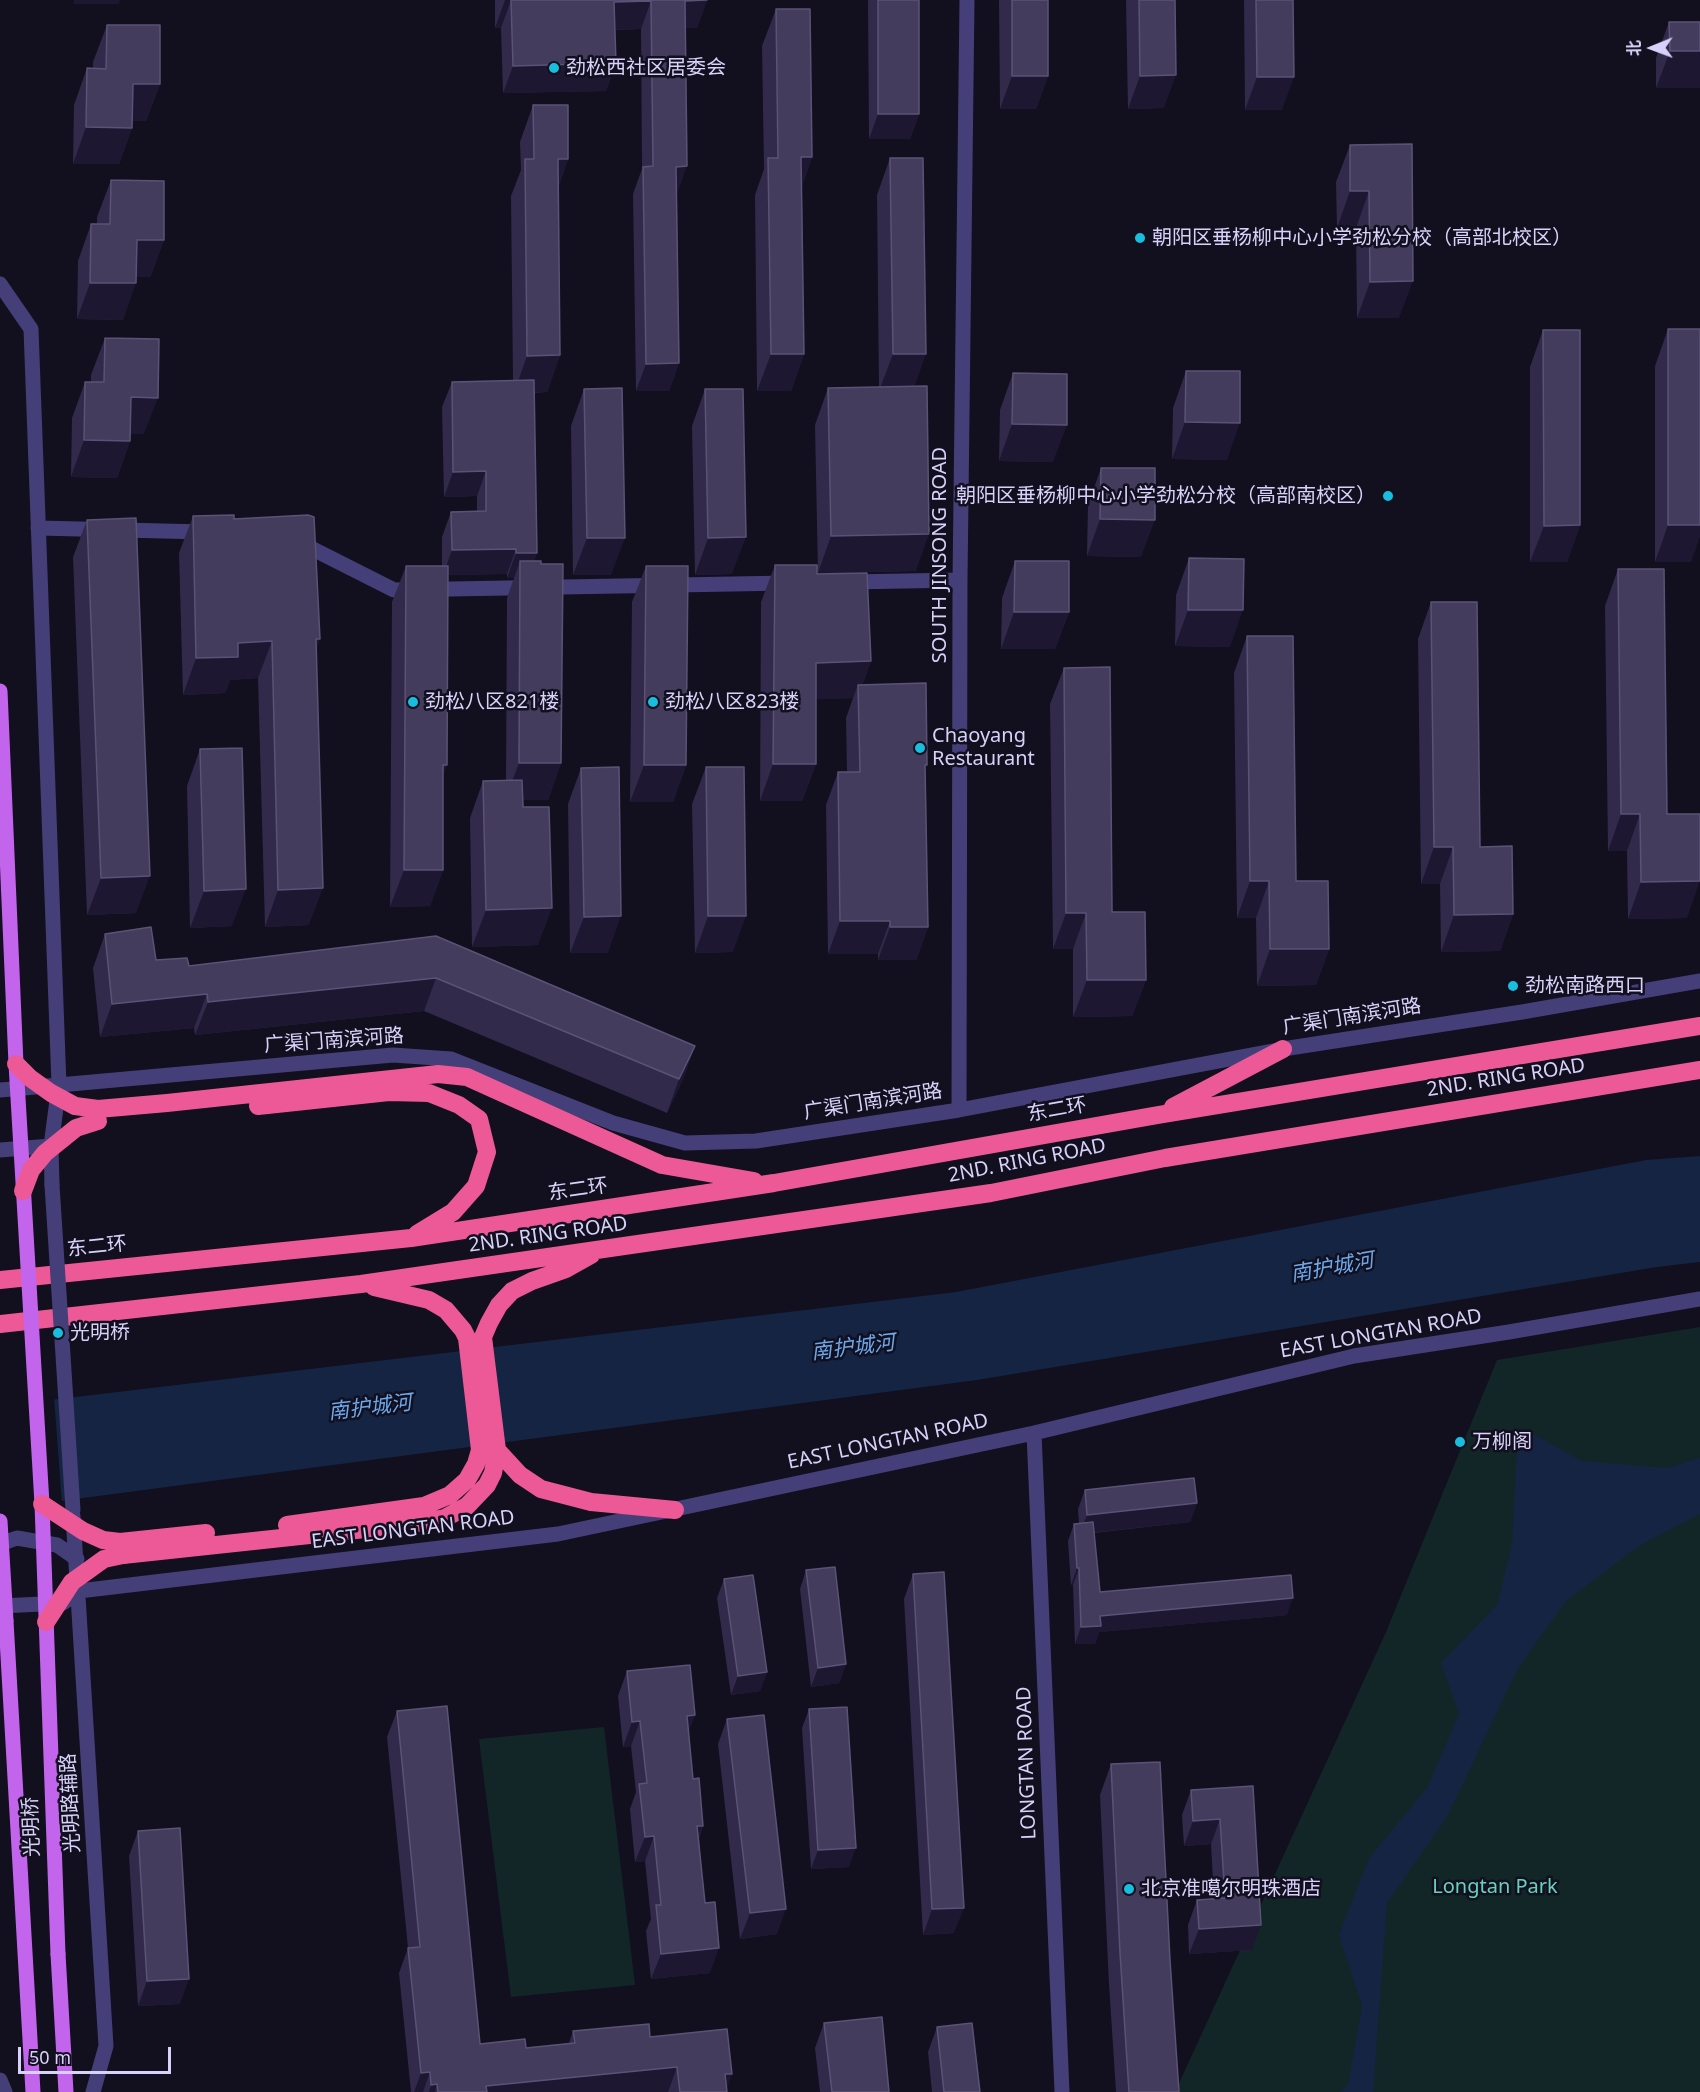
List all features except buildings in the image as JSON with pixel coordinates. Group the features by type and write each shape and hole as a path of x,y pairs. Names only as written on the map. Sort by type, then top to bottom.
{"highway":[{"name":"2ND. RING ROAD","path":"1158,1115 1700,1026"},
{"path":"1158,1115 1283,1049"},
{"path":"16,1064 51,1094 98,1115 389,1092 429,1093 459,1105 479,1119 487,1152 476,1186 453,1212 411,1238"},
{"name":"2ND. RING ROAD","path":"360,1284 991,1193 1165,1158 1700,1070"},
{"path":"23,1191 31,1170 45,1153 76,1128 98,1115 438,1074 467,1077 662,1165 774,1184"},
{"name":"东二环","path":"0,1280 411,1238 774,1184 1158,1115"},
{"path":"601,1250 566,1269 532,1281 512,1292 499,1305 475,1338 488,1450 541,1489 591,1502 675,1510"},
{"path":"0,1324 360,1284 429,1300 446,1310 463,1330 475,1338"},
{"path":"46,1622 72,1582 121,1548 424,1506 450,1495 467,1480 476,1464 488,1450"},
{"path":"42,1504 83,1531 121,1548"}],"main road":[{"name":"光明桥","path":"0,691 16,1064 42,1504 58,1954 66,2092"},
{"name":"光明桥","path":"0,1521 2,1614 33,2092"}],"street":[{"name":"SOUTH JINSONG ROAD","path":"959,1110 960,580 967,0"},
{"path":"0,284 31,329 58,1085 51,1146 0,1150"},
{"path":"38,528 224,532"},
{"path":"282,534 394,590 807,582"},
{"path":"830,582 960,580"},
{"name":"广渠门南滨河路","path":"0,1090 393,1055 451,1059 613,1123 685,1143 756,1141 959,1110 1283,1049 1601,999 1700,981"},
{"name":"光明路辅路","path":"51,1146 106,2046 93,2092"},
{"name":"EAST LONGTAN ROAD","path":"2,1614 63,1603 79,1591 558,1534 1034,1433 1354,1356 1700,1299"},
{"name":"LONGTAN ROAD","path":"1034,1433 1062,2092"},
{"path":"0,1544 17,1538 57,1545 77,1559"},
{"path":"0,2080 5,2092"}],"green space":[{"name":"Longtan Park","path":"1700,1327 1700,2092 1175,2092 1386,1632 1497,1360"},
{"path":"604,1727 635,1985 511,1997 479,1739"}],"water":[{"name":"南护城河","path":"1700,1156 1700,1262 1657,1267 977,1380 0,1509 0,1406 956,1292 1646,1160"},
{"path":"1535,1435 1582,1461 1667,1468 1700,1458 1700,1514 1637,1547 1565,1602 1517,1670 1448,1815 1387,1903 1373,2092 1341,2092 1348,2085 1362,2006 1339,1935 1369,1858 1427,1788 1459,1714 1441,1663 1497,1605 1512,1545 1517,1449"}],"pier":[{"path":"54,1397 62,1504 0,1512 0,1403"}],"place":[{"name":"劲松西社区居委会","path":"554,68"},
{"name":"朝阳区垂杨柳中心小学劲松分校（高部北校区）","path":"1140,238"},
{"name":"朝阳区垂杨柳中心小学劲松分校（高部南校区）","path":"1388,496"},
{"name":"劲松八区821楼","path":"413,702"},
{"name":"劲松八区823楼","path":"653,702"},
{"name":"Chaoyang Restaurant","path":"920,748"},
{"name":"劲松南路西口","path":"1513,986"},
{"name":"光明桥","path":"58,1333"},
{"name":"万柳阁","path":"1460,1442"},
{"name":"北京准噶尔明珠酒店","path":"1129,1889"}]}
